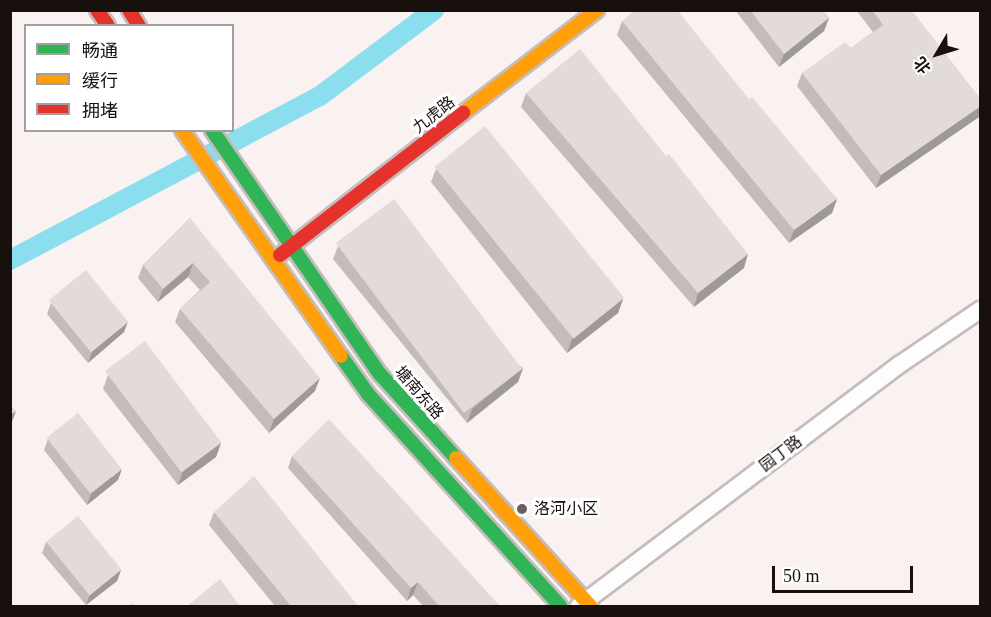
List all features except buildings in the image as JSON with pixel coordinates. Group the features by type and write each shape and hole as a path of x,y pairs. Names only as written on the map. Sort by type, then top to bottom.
{"main road":[{"path":"97,10 107,24"},
{"path":"129,10 138,24"},
{"name":"九虎路","path":"273,260 597,10"},
{"path":"183,132 368,394 560,606"},
{"name":"塘南东路","path":"213,132 380,374 585,605"}],"street":[{"name":"园丁路","path":"585,605 899,365 981,310"}],"waterway":[{"path":"10,260 320,96 434,10"}],"traffic: fast":[{"path":"213,132 380,374 456,458"},
{"path":"341,356 368,394 560,606"}],"traffic: slow":[{"path":"463,113 597,10"},
{"path":"183,132 341,356"},
{"path":"456,458 590,606"}],"traffic: jam":[{"path":"97,10 107,24"},
{"path":"129,10 138,24"},
{"path":"280,255 463,113"}],"place":[{"name":"洛河小区","path":"522,509"}]}
